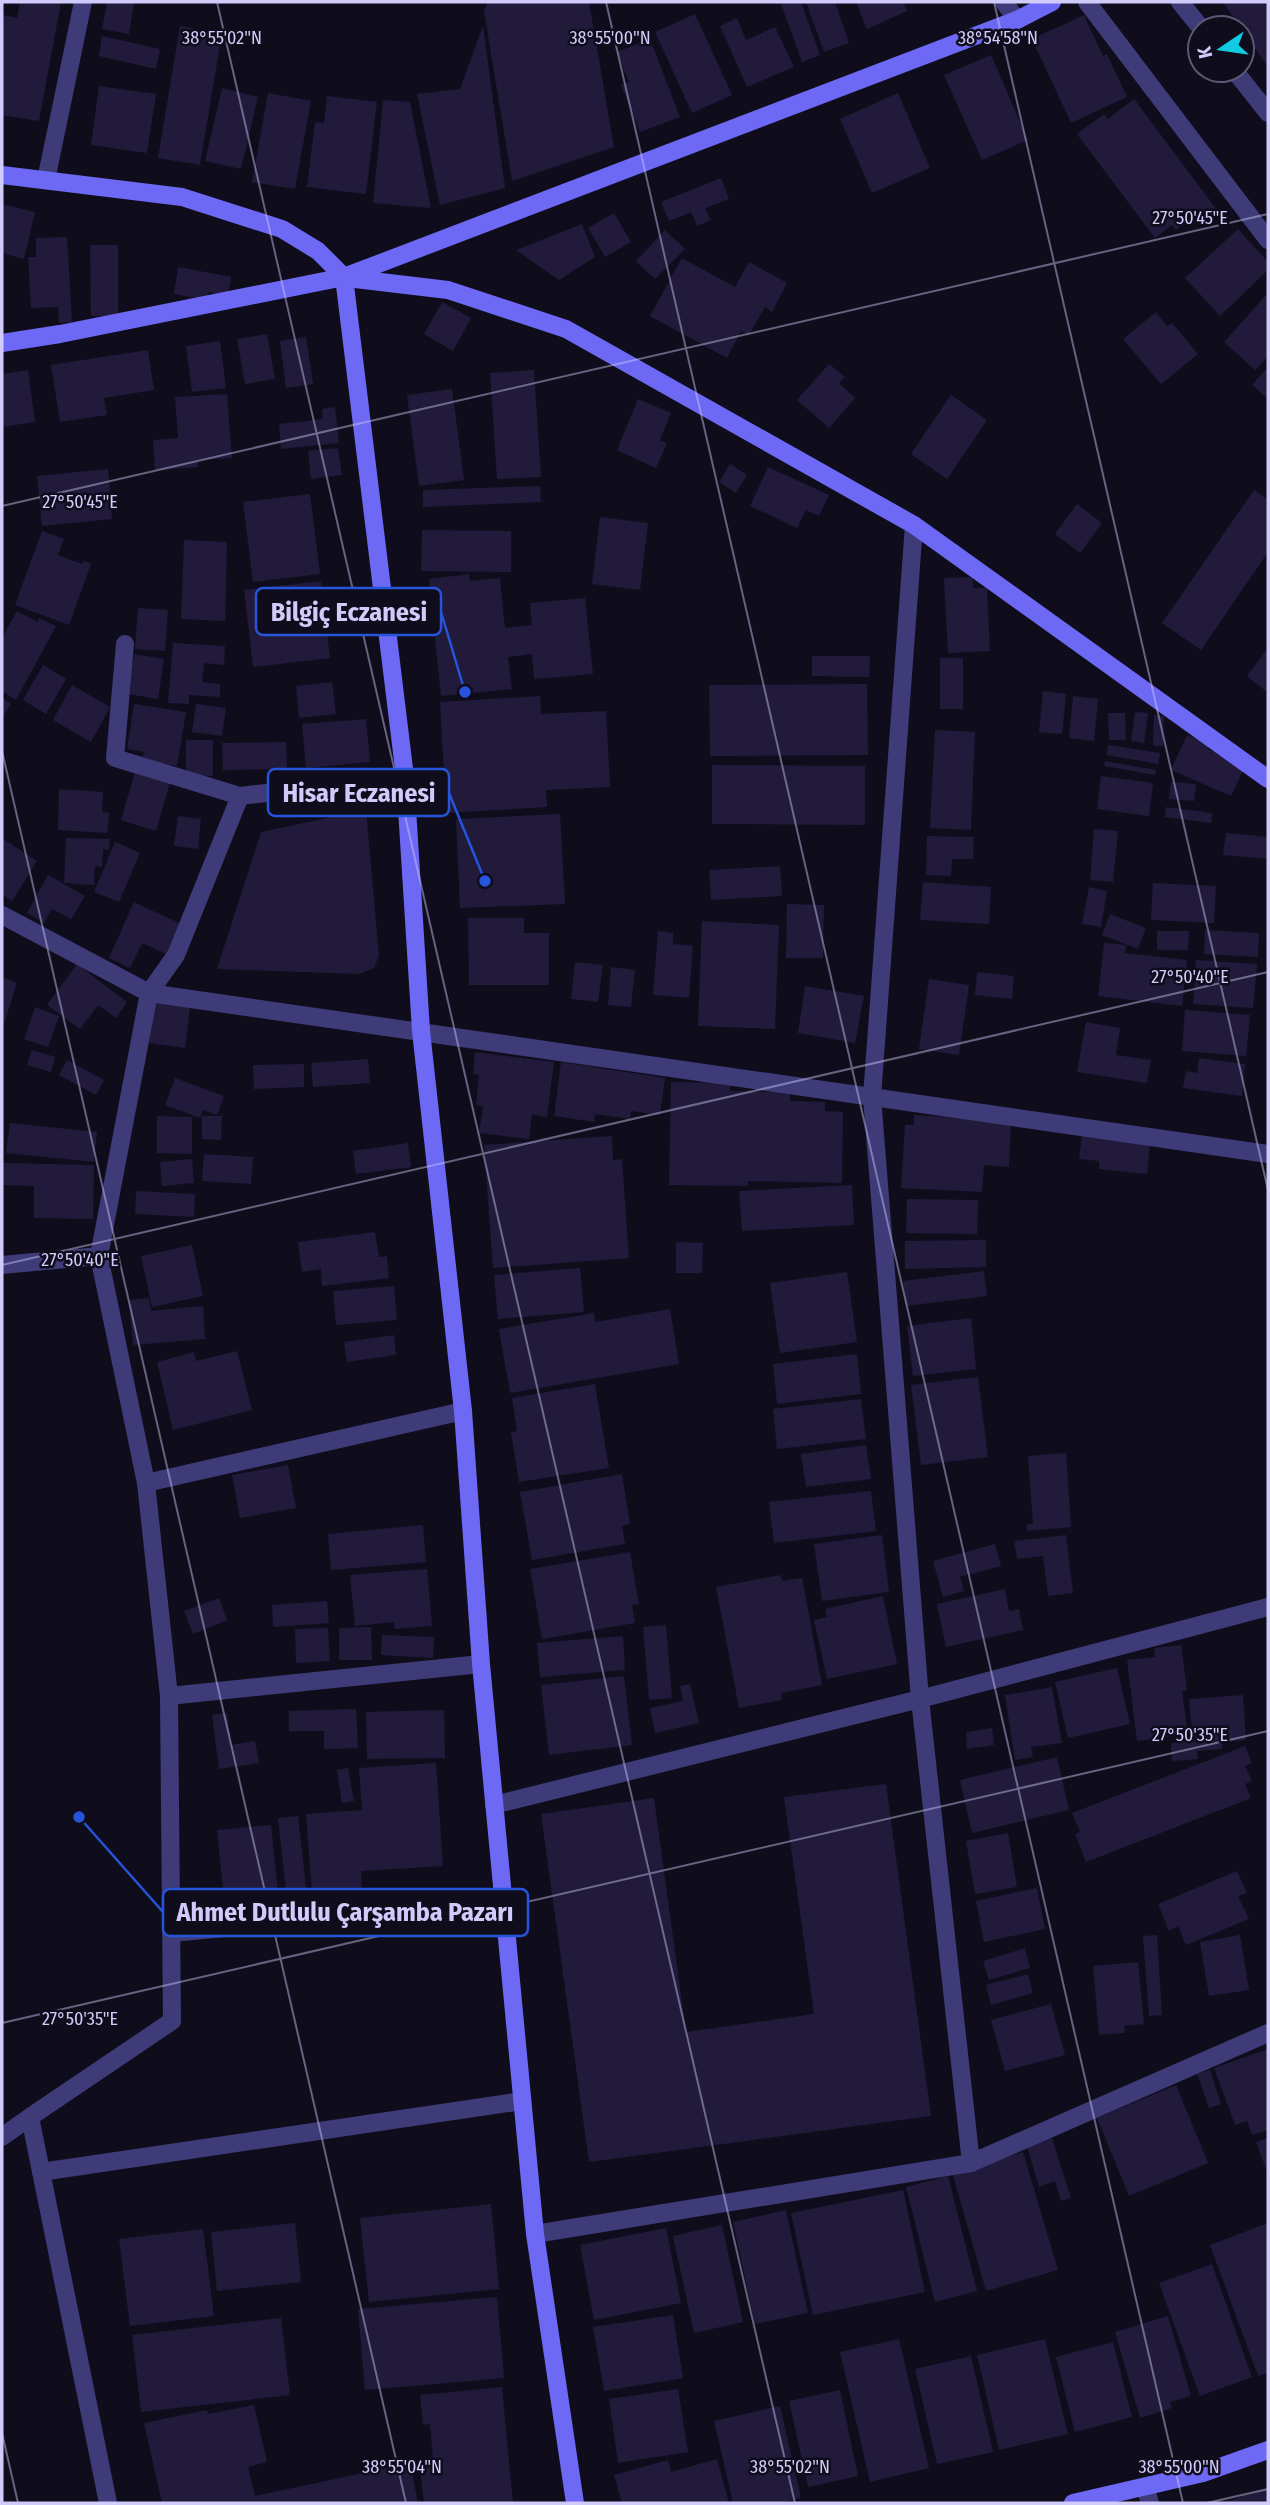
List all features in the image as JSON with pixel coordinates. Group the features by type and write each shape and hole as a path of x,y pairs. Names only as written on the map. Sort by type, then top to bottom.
{"street":[{"path":"46,180 82,2"},
{"path":"1004,2 1017,20"},
{"path":"2,343 60,334 344,277 1017,20 1052,2"},
{"path":"1087,2 1268,240"},
{"path":"1245,84 1268,113"},
{"path":"2,175 182,197 282,229 318,251 344,277 448,290 566,329 914,525 1268,779"},
{"path":"344,277 405,778 421,1031 463,1411 481,1664 535,2234 575,2503"},
{"path":"914,525 872,1097 920,1699 971,2163"},
{"path":"125,644 115,758 240,796 405,778"},
{"path":"2,2137 172,2021 169,1696 146,1483 99,1256 149,993 176,955 240,796"},
{"path":"2,915 149,993 1268,1154"},
{"path":"2,1265 99,1256"},
{"path":"146,1483 463,1411"},
{"path":"494,1805 920,1699 1268,1607"},
{"path":"169,1696 481,1664"},
{"path":"171,1933 504,1902"},
{"path":"535,2234 971,2163 1268,2034"},
{"path":"41,2172 522,2101"},
{"path":"30,2117 108,2503"},
{"path":"1073,2503 1148,2495 1268,2450"}],"building":[{"path":"20,2 61,2 39,121 2,115 2,27 4,15 17,18"},
{"path":"107,2 134,2 129,34 102,29"},
{"path":"488,2 589,2 614,147 512,181 484,11"},
{"path":"801,2 820,55 802,62 781,4"},
{"path":"806,2 835,2 849,43 824,52"},
{"path":"856,2 903,2 907,11 867,29"},
{"path":"1268,2 1268,67 1256,50 1256,14 1231,14 1224,4"},
{"path":"695,14 732,95 692,113 655,32"},
{"path":"1084,15 1103,56 1107,54 1127,97 1071,123 1032,39"},
{"path":"737,18 746,40 775,27 794,67 747,87 720,26"},
{"path":"180,26 222,33 200,165 158,158"},
{"path":"483,26 505,188 440,205 417,94 460,89"},
{"path":"102,36 160,49 156,69 99,56"},
{"path":"650,39 680,117 640,132 621,85 629,82 617,52"},
{"path":"991,55 1028,140 982,160 944,75"},
{"path":"99,86 156,94 147,153 91,145"},
{"path":"222,88 258,97 241,169 205,161"},
{"path":"268,93 311,101 295,189 252,182"},
{"path":"898,93 930,168 872,193 840,119"},
{"path":"327,96 377,102 366,194 307,187 315,122 324,123"},
{"path":"1134,99 1217,210 1199,224 1194,217 1176,230 1172,225 1155,238 1077,134 1104,114 1108,119"},
{"path":"383,100 410,102 431,208 373,203"},
{"path":"721,178 729,199 705,208 711,220 697,226 691,212 669,221 661,202"},
{"path":"2,204 35,212 24,259 2,253"},
{"path":"614,213 631,242 605,257 588,228"},
{"path":"582,224 595,257 559,280 516,250"},
{"path":"1238,229 1268,262 1268,270 1220,316 1185,278"},
{"path":"665,230 685,249 655,279 636,261"},
{"path":"67,237 72,322 59,323 58,307 31,308 28,257 36,257 36,238"},
{"path":"90,245 118,245 118,316 91,316"},
{"path":"682,258 735,287 749,262 787,283 772,312 765,307 749,335 741,331 727,358 650,316"},
{"path":"178,267 231,277 228,296 208,292 207,300 174,294"},
{"path":"1268,293 1268,356 1255,370 1224,342"},
{"path":"442,302 471,318 453,351 424,334"},
{"path":"1156,312 1167,326 1172,323 1198,354 1161,384 1123,339"},
{"path":"267,334 275,379 245,384 237,339"},
{"path":"306,337 313,384 286,388 280,341"},
{"path":"220,341 226,388 192,392 186,346"},
{"path":"148,350 154,390 104,398 107,415 60,422 51,365"},
{"path":"829,364 845,377 839,383 855,398 829,428 797,400"},
{"path":"1268,367 1268,399 1252,385"},
{"path":"28,370 35,422 2,427 2,374"},
{"path":"534,370 541,477 497,479 490,373"},
{"path":"452,389 464,480 419,486 407,395"},
{"path":"227,394 232,458 198,460 198,467 155,470 153,440 178,438 175,397"},
{"path":"951,395 987,420 947,479 911,454"},
{"path":"638,399 671,413 660,440 667,443 656,468 617,450"},
{"path":"335,407 339,443 281,449 279,424 323,419 322,409"},
{"path":"338,448 342,475 311,479 308,451"},
{"path":"730,464 747,475 736,493 719,482"},
{"path":"768,467 829,495 819,516 806,510 797,528 750,506"},
{"path":"108,469 112,519 42,526 37,476"},
{"path":"540,486 541,502 423,507 423,490"},
{"path":"1254,490 1268,500 1268,552 1201,650 1162,623"},
{"path":"310,494 320,574 253,582 243,502"},
{"path":"1077,504 1102,523 1080,553 1055,534"},
{"path":"600,517 648,523 640,590 592,584"},
{"path":"422,530 511,531 511,572 421,571"},
{"path":"42,531 64,539 58,555 82,564 84,561 91,564 69,625 15,605"},
{"path":"184,540 227,542 225,621 181,619"},
{"path":"469,574 470,581 500,578 505,628 532,625 530,603 585,598 593,674 534,679 532,654 508,657 512,689 441,696 429,579"},
{"path":"972,577 973,588 987,588 990,651 948,653 944,578"},
{"path":"321,581 330,658 253,667 244,590"},
{"path":"138,608 168,610 165,651 135,649"},
{"path":"17,611 38,622 39,618 56,626 16,700 2,691 2,638"},
{"path":"173,643 225,646 224,665 204,663 202,682 220,684 220,697 189,695 189,704 168,703"},
{"path":"1268,648 1268,693 1247,676"},
{"path":"134,654 164,659 158,699 128,694"},
{"path":"812,656 870,656 869,677 812,676"},
{"path":"940,658 963,658 963,709 940,709"},
{"path":"43,665 66,679 46,714 23,700"},
{"path":"332,682 336,714 299,718 296,686"},
{"path":"867,684 868,755 710,756 709,685"},
{"path":"72,685 110,707 91,742 53,720"},
{"path":"1043,691 1066,694 1062,734 1039,732"},
{"path":"540,696 541,714 606,711 610,787 546,790 547,807 446,813 440,702"},
{"path":"1073,696 1098,699 1094,741 1069,738"},
{"path":"2,698 11,704 2,718"},
{"path":"134,704 186,712 177,766 142,760 144,752 127,749"},
{"path":"196,704 226,708 222,736 192,732"},
{"path":"1135,712 1148,713 1144,743 1131,741"},
{"path":"1108,713 1125,713 1126,740 1109,740"},
{"path":"1154,715 1164,716 1163,746 1153,746"},
{"path":"366,719 370,762 306,768 302,724"},
{"path":"935,730 975,732 971,830 930,828"},
{"path":"1187,735 1210,744 1208,749 1245,766 1231,796 1171,770"},
{"path":"186,740 213,740 213,776 186,776"},
{"path":"286,742 287,769 223,770 222,743"},
{"path":"1108,745 1160,753 1158,764 1107,755"},
{"path":"1105,761 1156,770 1155,775 1104,766"},
{"path":"712,765 865,766 865,825 712,824"},
{"path":"135,772 170,782 156,831 121,820"},
{"path":"1101,776 1153,783 1149,816 1097,809"},
{"path":"1171,782 1196,784 1194,801 1169,799"},
{"path":"59,789 103,792 102,812 109,813 107,833 58,830"},
{"path":"1166,807 1212,813 1211,823 1165,817"},
{"path":"366,810 379,956 374,968 359,974 217,969 261,832"},
{"path":"560,814 565,904 460,908 456,819"},
{"path":"178,816 201,819 198,849 174,846"},
{"path":"1094,829 1118,831 1113,882 1090,880"},
{"path":"1226,833 1268,837 1268,859 1223,855"},
{"path":"927,836 974,837 973,859 952,859 951,876 926,875"},
{"path":"2,838 37,861 12,901 2,894"},
{"path":"66,838 110,839 109,850 103,849 102,867 95,866 94,885 64,883"},
{"path":"115,842 140,853 119,902 94,892"},
{"path":"780,866 782,896 711,900 709,870"},
{"path":"48,875 85,896 71,919 52,909 44,923 27,913"},
{"path":"923,882 991,887 989,924 920,920"},
{"path":"1153,883 1216,886 1214,923 1151,920"},
{"path":"1089,887 1107,891 1101,927 1082,924"},
{"path":"134,902 181,924 168,955 142,943 130,968 109,958"},
{"path":"787,904 824,905 823,958 786,958"},
{"path":"1110,914 1146,928 1138,949 1102,935"},
{"path":"468,918 524,918 524,933 549,933 549,985 469,985"},
{"path":"702,921 779,925 775,1029 698,1026"},
{"path":"1205,930 1259,933 1258,957 1204,954"},
{"path":"658,931 673,933 673,944 693,946 689,998 653,995"},
{"path":"1157,931 1189,931 1188,950 1157,950"},
{"path":"1104,943 1126,945 1125,953 1187,960 1182,1006 1098,996"},
{"path":"1196,960 1257,964 1253,1008 1193,1004"},
{"path":"575,962 603,965 598,1002 571,999"},
{"path":"77,964 127,1002 116,1018 98,1005 80,1029 47,1005"},
{"path":"611,967 635,970 631,1007 608,1005"},
{"path":"977,972 1014,976 1012,999 975,995"},
{"path":"2,977 17,983 2,1030"},
{"path":"929,979 969,985 959,1055 919,1049"},
{"path":"805,986 864,996 855,1043 798,1033"},
{"path":"153,1003 190,1007 185,1048 149,1043"},
{"path":"35,1007 59,1016 48,1047 24,1039"},
{"path":"1185,1010 1250,1015 1246,1056 1182,1051"},
{"path":"1086,1022 1120,1028 1116,1055 1151,1060 1147,1083 1077,1072"},
{"path":"32,1050 55,1057 51,1072 27,1065"},
{"path":"475,1052 554,1062 547,1117 532,1115 529,1139 479,1133 483,1106 476,1105 479,1075 473,1074"},
{"path":"1199,1058 1245,1064 1242,1096 1183,1088 1186,1071 1197,1073"},
{"path":"368,1059 370,1083 313,1087 311,1063"},
{"path":"67,1060 104,1080 96,1095 59,1075"},
{"path":"561,1062 665,1078 660,1115 631,1111 630,1119 595,1114 594,1122 554,1116"},
{"path":"304,1064 304,1087 254,1089 253,1065"},
{"path":"175,1078 224,1096 217,1115 203,1110 200,1118 165,1105"},
{"path":"671,1082 730,1083 730,1091 790,1092 790,1101 825,1102 825,1111 843,1112 842,1183 748,1181 748,1186 669,1185"},
{"path":"914,1115 1011,1121 1009,1167 984,1165 982,1192 901,1188 905,1125 914,1125"},
{"path":"157,1116 192,1117 192,1154 157,1153"},
{"path":"202,1116 222,1116 221,1140 202,1139"},
{"path":"10,1123 97,1132 94,1162 6,1153"},
{"path":"612,1136 613,1160 622,1159 629,1258 493,1268 484,1145"},
{"path":"1082,1136 1150,1142 1147,1174 1099,1169 1099,1161 1079,1159"},
{"path":"408,1143 411,1167 356,1174 353,1151"},
{"path":"204,1154 253,1157 251,1184 202,1181"},
{"path":"192,1159 194,1183 162,1186 160,1162"},
{"path":"2,1163 94,1165 93,1219 34,1218 34,1186 2,1185"},
{"path":"852,1185 854,1225 742,1231 739,1191"},
{"path":"136,1191 195,1194 194,1217 135,1214"},
{"path":"907,1199 978,1200 977,1234 906,1233"},
{"path":"375,1232 379,1257 387,1256 389,1278 322,1286 321,1269 302,1272 298,1242"},
{"path":"986,1240 986,1267 905,1269 905,1241"},
{"path":"676,1242 703,1243 702,1273 676,1273"},
{"path":"192,1245 203,1296 152,1307 141,1256"},
{"path":"580,1268 584,1312 498,1319 494,1275"},
{"path":"984,1271 987,1296 906,1306 903,1281"},
{"path":"847,1272 857,1342 780,1353 770,1283"},
{"path":"394,1286 397,1320 336,1325 333,1291"},
{"path":"149,1298 151,1311 203,1306 205,1339 133,1345 129,1300"},
{"path":"670,1309 679,1364 510,1393 499,1329 594,1313 595,1322"},
{"path":"971,1318 976,1369 913,1376 907,1326"},
{"path":"394,1335 396,1355 347,1362 344,1342"},
{"path":"237,1351 252,1410 173,1430 157,1362 194,1352 196,1361"},
{"path":"857,1354 861,1394 777,1404 773,1364"},
{"path":"978,1377 988,1457 921,1465 911,1385"},
{"path":"595,1384 609,1468 519,1482 511,1432 517,1431 512,1398"},
{"path":"861,1399 866,1439 777,1449 773,1409"},
{"path":"866,1445 871,1479 806,1487 801,1454"},
{"path":"1066,1453 1071,1527 1027,1531 1027,1524 1033,1524 1028,1456"},
{"path":"288,1465 296,1508 240,1518 232,1475"},
{"path":"622,1474 630,1524 622,1526 625,1544 532,1560 520,1492"},
{"path":"871,1491 876,1531 774,1543 769,1502"},
{"path":"423,1525 426,1562 331,1570 328,1534"},
{"path":"882,1535 889,1592 822,1601 814,1544"},
{"path":"1066,1535 1073,1593 1048,1596 1043,1556 1017,1559 1014,1541"},
{"path":"995,1544 1001,1566 960,1577 964,1591 943,1597 933,1561"},
{"path":"630,1552 639,1604 632,1605 635,1623 542,1639 530,1569"},
{"path":"427,1569 432,1626 395,1629 394,1622 355,1626 350,1575"},
{"path":"780,1575 782,1581 802,1578 822,1685 781,1693 782,1700 739,1708 716,1587"},
{"path":"1005,1589 1009,1611 1019,1609 1023,1630 946,1647 937,1604"},
{"path":"883,1596 897,1664 827,1679 814,1620 827,1617 825,1609"},
{"path":"219,1598 227,1620 193,1634 184,1611"},
{"path":"327,1601 329,1623 273,1627 272,1605"},
{"path":"666,1625 672,1698 649,1700 643,1627"},
{"path":"371,1627 372,1660 339,1660 339,1628"},
{"path":"328,1628 330,1661 296,1663 295,1629"},
{"path":"382,1635 434,1637 433,1658 381,1655"},
{"path":"623,1636 625,1670 540,1677 537,1643"},
{"path":"1181,1645 1187,1690 1182,1691 1188,1734 1137,1741 1127,1660 1155,1657 1154,1648"},
{"path":"1117,1668 1130,1724 1068,1738 1055,1682"},
{"path":"624,1676 632,1745 549,1755 541,1685"},
{"path":"690,1684 699,1723 655,1733 650,1708 683,1701 680,1686"},
{"path":"1052,1687 1062,1743 1031,1747 1033,1757 1015,1760 1005,1695"},
{"path":"1243,1695 1246,1740 1222,1742 1222,1749 1197,1751 1198,1759 1172,1761 1171,1743 1193,1741 1189,1699"},
{"path":"356,1709 358,1748 324,1749 324,1731 289,1731 289,1711"},
{"path":"444,1710 445,1758 367,1759 366,1712"},
{"path":"227,1713 231,1745 255,1741 259,1763 219,1769 212,1715"},
{"path":"992,1728 994,1745 967,1749 966,1732"},
{"path":"1245,1746 1252,1763 1245,1766 1252,1781 1245,1784 1251,1798 1086,1862 1075,1834 1080,1832 1072,1813"},
{"path":"1057,1757 1069,1810 972,1833 960,1780"},
{"path":"436,1763 443,1866 361,1871 362,1890 312,1893 306,1814 362,1810 359,1768"},
{"path":"348,1768 354,1801 342,1803 337,1770"},
{"path":"886,1784 931,2116 589,2162 541,1814 654,1798 686,2032 814,2014 784,1797"},
{"path":"298,1816 307,1896 287,1899 278,1818"},
{"path":"271,1825 279,1902 225,1907 217,1830"},
{"path":"1008,1833 1017,1887 975,1894 966,1841"},
{"path":"1237,1871 1247,1893 1238,1896 1249,1919 1186,1945 1178,1926 1169,1931 1158,1904"},
{"path":"1037,1888 1045,1929 984,1942 976,1901"},
{"path":"1157,1935 1162,2015 1149,2016 1143,1936"},
{"path":"1240,1935 1249,1990 1209,1996 1200,1942"},
{"path":"1025,1948 1030,1968 989,1980 983,1961"},
{"path":"1138,1962 1144,2024 1124,2026 1125,2033 1099,2035 1093,1966"},
{"path":"1028,1974 1033,1993 991,2005 986,1985"},
{"path":"1051,2004 1065,2055 1005,2071 991,2020"},
{"path":"1268,2049 1268,2130 1252,2135 1247,2121 1235,2125 1214,2068"},
{"path":"1210,2070 1221,2104 1209,2108 1197,2074"},
{"path":"1176,2085 1208,2163 1129,2196 1097,2118"},
{"path":"1051,2135 1071,2198 1061,2201 1055,2181 1039,2187 1026,2143"},
{"path":"1268,2138 1268,2174 1256,2142"},
{"path":"1023,2152 1058,2270 986,2291 952,2172"},
{"path":"948,2176 977,2291 935,2302 906,2187"},
{"path":"903,2190 925,2292 813,2315 791,2213"},
{"path":"491,2204 499,2289 369,2302 360,2218"},
{"path":"786,2210 808,2313 755,2324 733,2222"},
{"path":"295,2223 301,2282 217,2291 211,2232"},
{"path":"1268,2223 1268,2373 1258,2376 1210,2245"},
{"path":"722,2225 743,2322 694,2333 673,2236"},
{"path":"666,2228 681,2303 594,2320 580,2245"},
{"path":"203,2229 214,2316 130,2326 119,2239"},
{"path":"1212,2264 1252,2377 1200,2396 1159,2283"},
{"path":"497,2297 504,2378 365,2390 358,2309"},
{"path":"673,2315 683,2378 604,2391 593,2327"},
{"path":"1168,2316 1191,2396 1170,2402 1172,2408 1140,2418 1115,2332"},
{"path":"281,2318 290,2395 141,2412 132,2335"},
{"path":"899,2339 929,2468 870,2482 840,2352"},
{"path":"1045,2339 1068,2434 999,2450 977,2355"},
{"path":"1113,2342 1132,2417 1075,2432 1056,2357"},
{"path":"971,2356 993,2452 937,2464 915,2369"},
{"path":"502,2387 513,2503 424,2503 419,2460 433,2459 430,2424 423,2425 420,2395"},
{"path":"678,2389 688,2452 618,2463 609,2399"},
{"path":"840,2390 858,2476 808,2487 789,2401"},
{"path":"254,2405 267,2462 248,2467 255,2496 410,2463 418,2503 162,2503 144,2423 207,2410 208,2414"},
{"path":"780,2406 801,2498 780,2503 733,2503 714,2421"},
{"path":"717,2459 729,2503 622,2503 614,2475 668,2460 671,2472"},
{"path":"1268,2488 1268,2503 1222,2503"}],"place":[{"name":"Bilgiç Eczanesi","path":"465,692"},
{"name":"Hisar Eczanesi","path":"485,881"},
{"name":"Ahmet Dutlulu Çarşamba Pazarı","path":"79,1817"}]}
